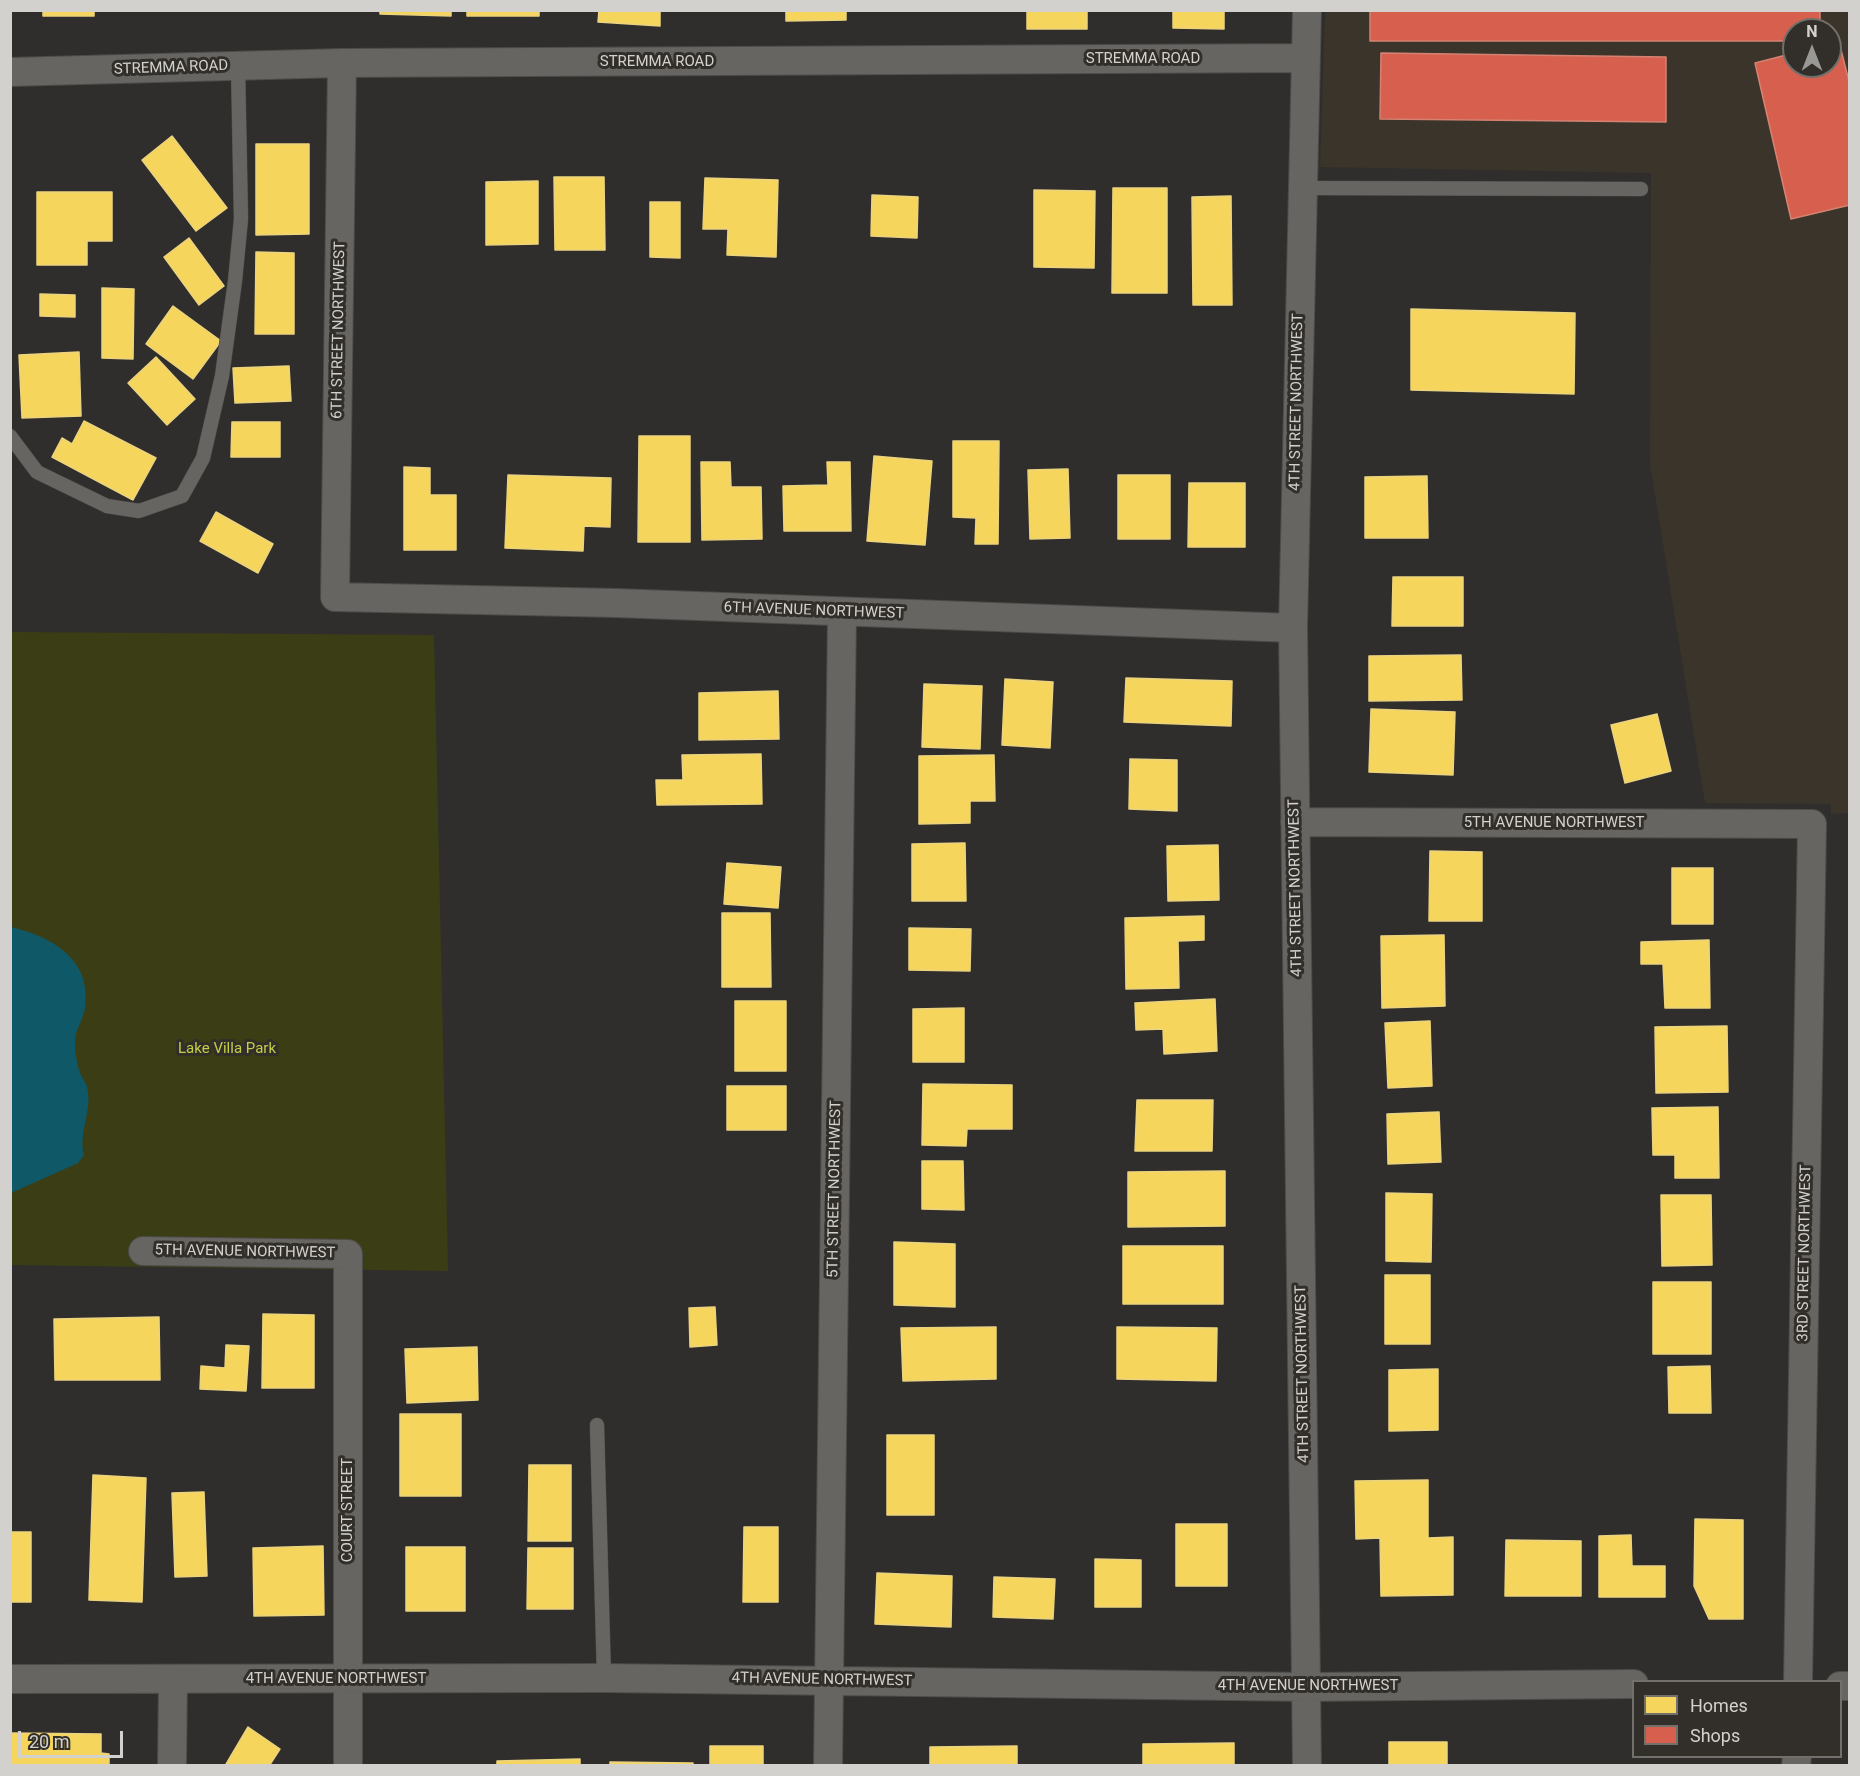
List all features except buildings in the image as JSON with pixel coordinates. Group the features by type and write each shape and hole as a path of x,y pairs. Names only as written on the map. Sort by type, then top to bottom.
{"street":[{"name":"4TH STREET NORTHWEST","path":"1307,10 1304,58 1293,628 1307,1766"},
{"name":"STREMMA ROAD","path":"10,72 342,63 1304,58"},
{"name":"6TH STREET NORTHWEST","path":"335,597 342,63"},
{"name":"6TH AVENUE NORTHWEST","path":"335,597 616,603 1293,628"},
{"name":"5TH STREET NORTHWEST","path":"828,1766 842,613"},
{"name":"5TH AVENUE NORTHWEST","path":"1295,822 1812,824"},
{"name":"3RD STREET NORTHWEST","path":"1798,1680 1812,824"},
{"name":"5TH AVENUE NORTHWEST","path":"142,1251 348,1254"},
{"name":"COURT STREET","path":"348,1254 348,1766"},
{"name":"4TH AVENUE NORTHWEST","path":"10,1679 603,1678 1307,1687 1632,1684"},
{"path":"172,1766 173,1680"}],"lane":[{"path":"10,436 37,472 107,506 139,511 182,496 203,458 222,376 234,291 241,219 238,66"},
{"path":"1302,188 1641,189"},
{"path":"597,1425 603,1678"}],"shaded area":[{"path":"1325,11 1849,11 1849,813 1831,814 1831,804 1705,803 1650,464 1651,173 1320,167"}],"green space":[{"name":"Lake Villa Park","path":"11,632 434,635 448,1271 11,1265"}],"water":[{"path":"11,927 54,944 75,963 82,976 86,991 85,1008 76,1035 75,1047 78,1068 87,1086 88,1104 83,1138 84,1155 78,1163 11,1193"}]}
